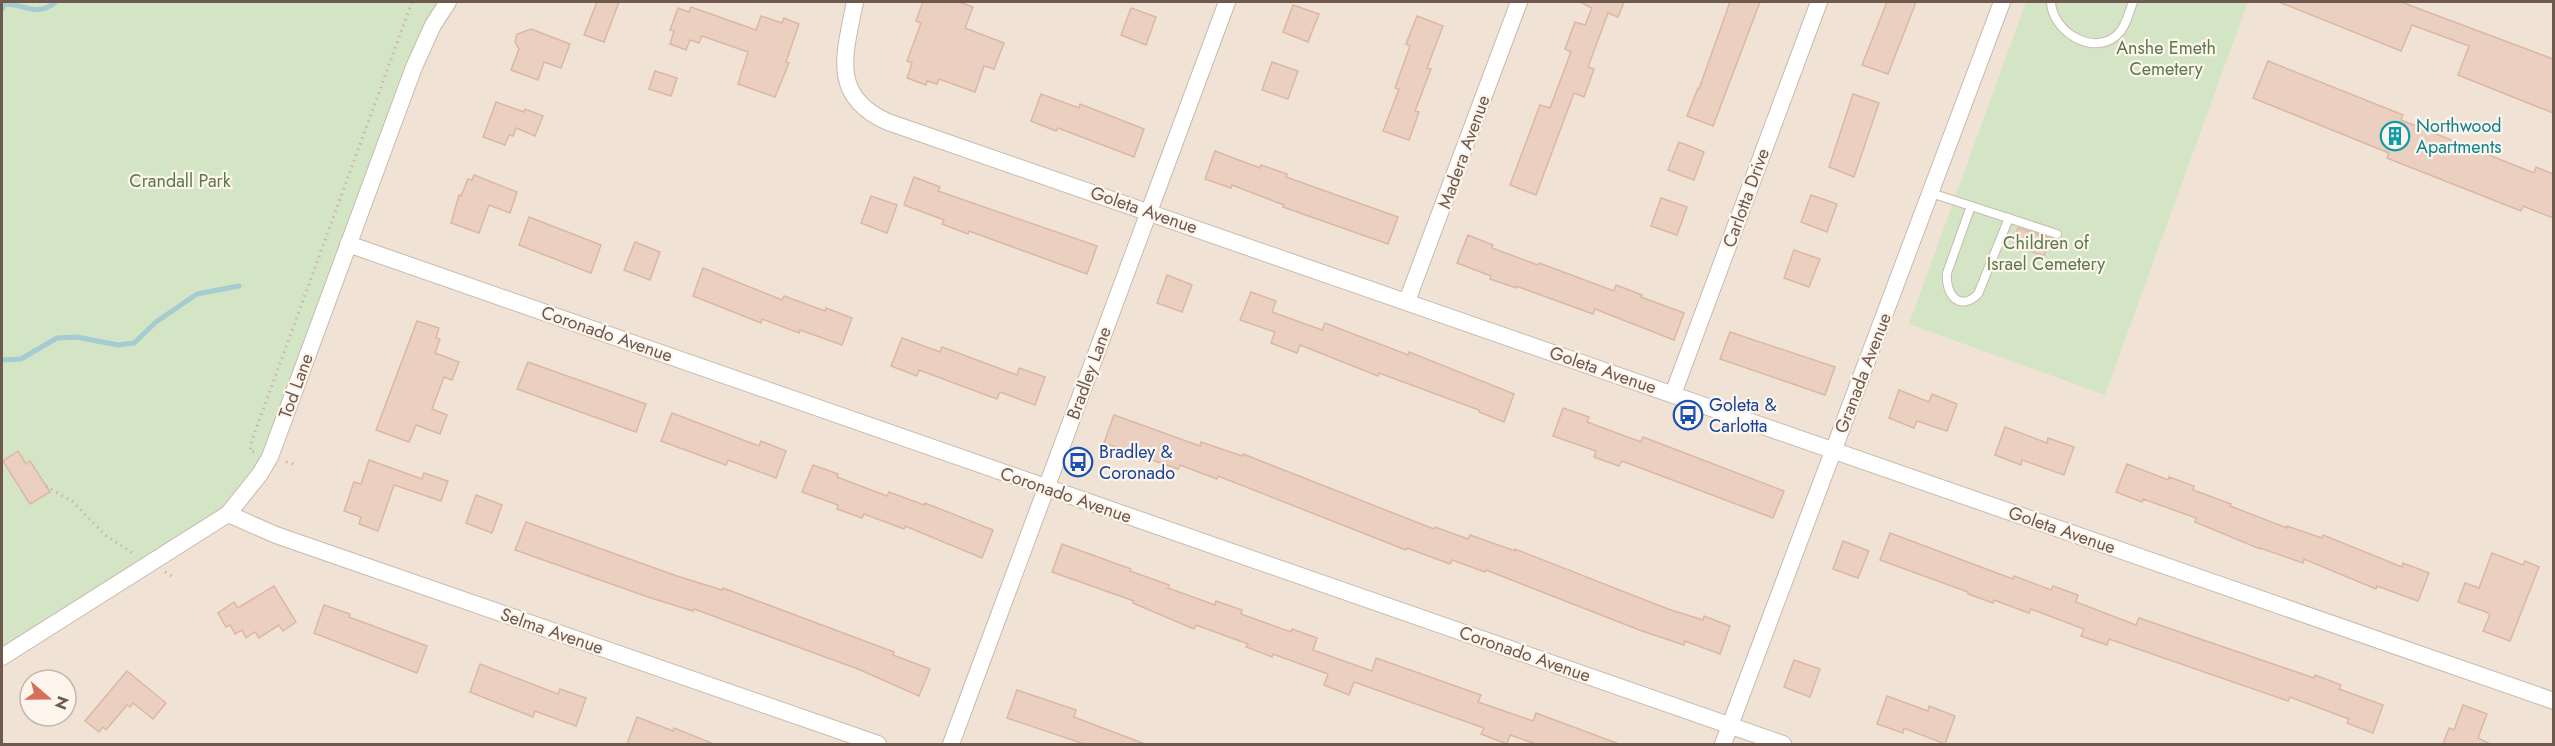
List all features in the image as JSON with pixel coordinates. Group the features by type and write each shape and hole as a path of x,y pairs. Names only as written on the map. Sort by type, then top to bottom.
{"street":[{"name":"Tod Lane","path":"2,657 228,514 260,474 270,457 414,67 433,25 448,2"},
{"name":"Goleta Avenue","path":"855,2 844,63 846,78 858,102 874,115 2553,701"},
{"name":"Bradley Lane","path":"951,744 1227,2"},
{"name":"Madera Avenue","path":"1407,301 1519,2"},
{"name":"Carlotta Drive","path":"1672,394 1820,2"},
{"name":"Granada Avenue","path":"1723,744 2002,2"},
{"name":"Coronado Avenue","path":"348,244 1783,744"},
{"name":"Selma Avenue","path":"228,514 276,535 878,744"}],"lane":[{"path":"2051,2 2060,23 2072,36 2089,43 2102,44 2117,35 2127,20 2133,2"},
{"path":"1931,193 2057,234"},
{"path":"1971,206 1947,273 1946,284 1949,292 1963,302 1972,300 1978,294 2009,218"}],"path":[{"path":"297,465 250,451 252,440 412,2"},
{"path":"46,486 73,502 105,535 175,578"},
{"path":"52,495 56,492"}],"shaded area":[{"path":"448,2 2553,2 2553,744 2,744 2,657"}],"green space":[{"name":"Crandall Park","path":"2,2 448,2 270,457 228,514 2,657"},
{"name":"Children of Israel Cemetery","path":"2026,2 2248,2 2105,395 1909,324"}],"building":[{"path":"597,2 619,2 604,42 584,35"},
{"path":"923,2 959,2 973,7 965,28 1004,43 994,69 984,66 975,92 939,79 937,84 927,81 926,85 907,78 912,63 907,61 921,23 916,21"},
{"path":"1580,2 1624,2 1618,17 1608,13 1588,67 1594,69 1584,97 1574,93 1536,195 1510,185 1540,105 1550,108 1571,52 1565,49 1575,22 1585,25 1592,8"},
{"path":"1730,2 1760,2 1713,126 1687,116"},
{"path":"1887,2 1916,2 1888,74 1862,65"},
{"path":"2279,2 2401,2 2553,59 2553,113 2458,75 2469,46 2412,25 2401,51"},
{"path":"1293,5 1319,14 1308,42 1283,32"},
{"path":"691,7 756,30 761,16 782,23 784,18 799,24 786,62 789,63 775,97 738,84 748,52 702,36 699,43 690,40 686,50 670,44 674,31 670,30 678,8 689,12"},
{"path":"1131,8 1156,17 1146,45 1121,35"},
{"path":"1417,16 1443,26 1427,68 1431,69 1415,111 1419,112 1409,140 1383,131 1399,89 1395,88 1410,46 1406,44"},
{"path":"531,29 570,44 561,68 544,62 538,80 511,70 519,49 515,42 517,34"},
{"name":"Northwood Apartments","path":"2268,61 2403,115 2401,120 2534,173 2536,167 2553,174 2553,218 2523,206 2521,211 2387,158 2389,153 2253,98"},
{"path":"1272,62 1298,71 1288,99 1262,90"},
{"path":"655,71 677,78 671,96 649,89"},
{"path":"1041,94 1079,108 1080,104 1144,129 1134,157 1058,128 1056,131 1031,121"},
{"path":"1853,94 1879,103 1854,177 1829,167"},
{"path":"496,102 543,116 535,136 516,128 513,136 509,135 505,145 483,137"},
{"path":"1679,142 1704,152 1694,180 1668,170"},
{"path":"1215,151 1260,168 1261,165 1287,174 1286,177 1398,217 1388,244 1283,207 1284,205 1232,185 1231,188 1205,179"},
{"path":"474,175 517,192 510,213 489,205 479,233 451,223 459,195 461,196 468,179 472,180"},
{"path":"914,177 940,187 938,191 1097,246 1087,274 969,231 968,234 942,224 944,220 904,205"},
{"path":"1811,195 1837,204 1827,232 1801,222"},
{"path":"871,196 897,205 887,233 861,223"},
{"path":"1661,198 1687,207 1677,235 1651,226"},
{"path":"529,217 601,245 591,273 519,245"},
{"path":"2018,228 2050,238 2044,256 2013,245"},
{"path":"1468,235 1493,245 1492,248 1538,265 1539,263 1614,291 1616,285 1684,313 1674,340 1595,309 1593,314 1490,279 1491,276 1457,263"},
{"path":"635,242 660,252 650,280 624,270"},
{"path":"1794,250 1820,259 1809,287 1784,278"},
{"path":"703,268 782,300 784,296 852,318 842,345 800,330 799,333 762,319 761,323 693,296"},
{"path":"1167,275 1192,285 1182,312 1157,303"},
{"path":"1251,292 1276,301 1272,312 1322,330 1325,323 1408,355 1409,352 1514,394 1504,422 1479,412 1479,410 1379,373 1378,376 1300,345 1297,353 1271,343 1275,332 1240,320"},
{"path":"417,321 439,328 436,338 440,339 435,353 459,362 452,380 444,377 432,409 447,415 440,434 416,425 409,442 376,430"},
{"path":"1730,332 1835,367 1825,395 1720,359"},
{"path":"902,338 940,352 942,347 1017,375 1019,368 1045,377 1035,405 1000,392 997,399 919,370 917,376 891,366"},
{"path":"528,362 646,404 636,432 517,389"},
{"path":"1899,390 1929,402 1932,394 1957,404 1947,431 1917,421 1914,428 1889,418"},
{"path":"1563,408 1589,417 1587,422 1641,442 1643,437 1784,491 1773,518 1622,461 1619,466 1594,457 1596,451 1553,436"},
{"path":"672,413 759,446 761,441 786,451 776,478 728,460 726,465 661,441"},
{"path":"1114,415 1200,446 1201,442 1242,456 1243,454 1434,529 1435,527 1468,539 1470,535 1515,551 1515,549 1668,609 1703,620 1704,616 1730,626 1720,654 1685,641 1684,645 1642,631 1486,570 1485,572 1452,560 1450,564 1407,548 1406,550 1218,476 1217,479 1180,465 1178,469 1104,443"},
{"path":"2005,427 2047,443 2048,438 2074,447 2064,475 2022,460 2021,465 1995,455"},
{"path":"18,451 26,464 30,461 50,492 30,504 3,461"},
{"path":"369,460 422,479 424,473 448,481 441,501 394,485 378,531 359,524 361,517 344,511 354,482 361,484"},
{"path":"2127,464 2168,480 2169,477 2194,486 2193,490 2287,528 2287,526 2322,538 2323,535 2402,567 2403,563 2429,573 2418,601 2377,586 2376,589 2304,559 2303,563 2260,549 2195,522 2196,518 2116,492"},
{"path":"813,465 887,496 889,492 924,505 925,503 993,530 982,558 905,526 904,529 864,514 862,518 837,509 838,505 802,492"},
{"path":"476,495 502,505 492,533 466,523"},
{"path":"526,522 677,576 722,590 723,588 894,652 893,655 930,669 919,696 858,669 694,609 693,611 651,598 515,550"},
{"path":"1890,533 2013,579 2014,576 2051,590 2053,586 2078,595 2076,602 2136,625 2139,618 2314,678 2315,675 2341,685 2339,689 2383,705 2373,733 2347,723 2349,719 2290,697 2288,701 2109,639 2107,645 2081,636 2084,629 2031,609 2029,613 1994,600 1993,603 1880,560"},
{"path":"1843,541 1869,551 1858,578 1833,569"},
{"path":"1062,544 1131,569 1130,571 1169,585 1168,588 1215,605 1216,601 1242,610 1241,614 1291,632 1292,629 1317,638 1313,650 1372,671 1376,658 1481,695 1478,702 1533,721 1536,713 1619,744 1536,744 1510,735 1507,744 1481,734 1484,728 1354,682 1349,695 1324,685 1328,674 1273,654 1272,657 1246,647 1248,644 1196,625 1194,629 1133,603 1134,601 1052,572"},
{"path":"2492,553 2523,565 2525,561 2539,567 2510,641 2483,631 2490,615 2486,612 2458,602 2465,583 2479,588"},
{"path":"274,586 296,622 283,631 279,625 259,638 255,632 246,638 242,630 235,634 230,625 226,627 218,613 234,602 238,608"},
{"path":"324,605 350,614 349,617 427,646 417,673 314,633"},
{"path":"1794,660 1820,669 1810,697 1784,687"},
{"path":"480,664 558,694 560,689 586,698 576,726 535,711 533,717 470,692"},
{"path":"127,671 166,703 153,719 133,703 130,707 127,705 106,730 103,727 99,732 85,721"},
{"path":"1017,690 1076,710 1074,717 1145,744 1084,744 1007,718"},
{"path":"1887,696 1928,711 1929,706 1955,716 1945,744 1904,728 1903,733 1877,724"},
{"path":"2463,705 2487,714 2478,738 2490,744 2443,744 2449,728 2454,730"},
{"path":"637,717 673,731 674,728 714,744 627,744"}],"waterway":[{"path":"2,9 4,4 36,10 49,7 56,2"},
{"path":"2,360 21,359 57,338 77,337 118,345 134,343 156,322 197,294 239,286"}],"place":[{"name":"Northwood Apartments","path":"2395,136"},
{"name":"Goleta & Carlotta","path":"1688,415"},
{"name":"Bradley & Coronado","path":"1078,462"}],"park label":[{"name":"Anshe Emeth Cemetery","path":"2166,58"}]}
